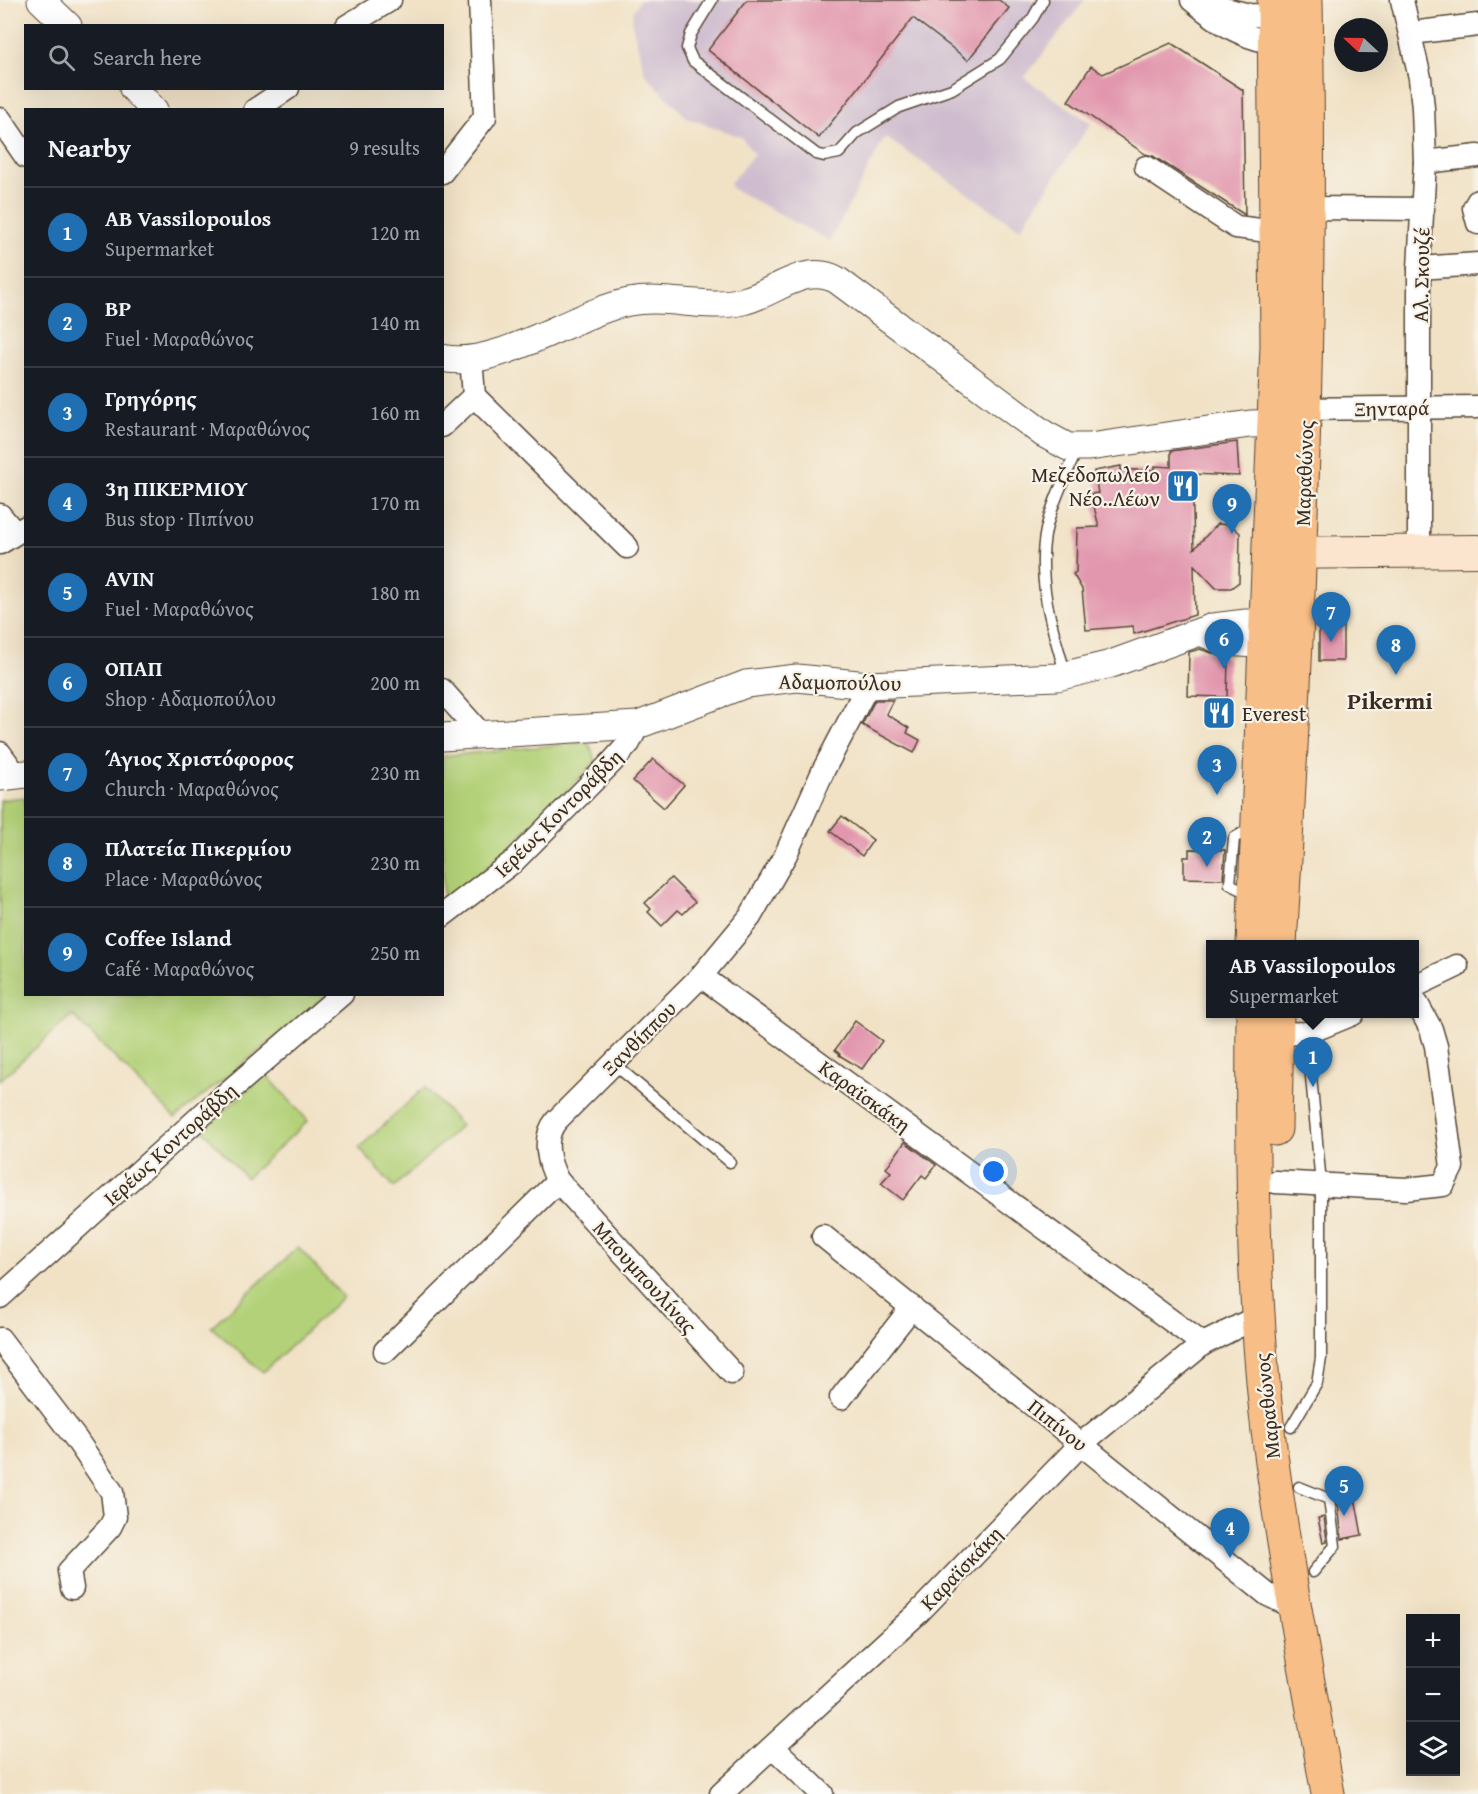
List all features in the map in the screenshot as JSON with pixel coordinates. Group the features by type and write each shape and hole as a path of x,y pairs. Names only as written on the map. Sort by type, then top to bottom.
{"main road":[{"name":"Μαραθώνος","path":"1274,20 1276,232 1301,553 1280,940"},
{"name":"Μαραθώνος","path":"1253,940 1269,553 1290,416 1306,208 1306,20"},
{"path":"1269,553 1478,551"},
{"name":"Μαραθώνος","path":"1279,1023 1275,1182 1282,1333 1299,1487 1351,1794"},
{"name":"Μαραθώνος","path":"1279,1023 1252,1166 1259,1316 1268,1431 1328,1794"}],"street":[{"path":"41,0 66,24"},
{"path":"350,24 390,0"},
{"path":"444,169 485,117 480,0"},
{"path":"1193,0 1239,14 1274,20 1306,20"},
{"name":"Αλ. Σκουζέ","path":"1402,0 1411,33 1421,88 1425,162 1419,268 1419,553"},
{"path":"1411,33 1478,25"},
{"path":"135,90 152,108"},
{"path":"258,108 285,90"},
{"path":"0,119 24,154"},
{"path":"1425,162 1478,156"},
{"path":"1146,167 1236,227 1276,232"},
{"path":"1478,201 1474,208 1478,222"},
{"path":"1306,208 1423,209"},
{"path":"1419,268 1478,264"},
{"path":"444,358 471,358 507,350 615,306 656,300 733,303 766,293 801,277 820,273 829,275 847,287 1051,439 1068,447 1250,424 1290,416"},
{"path":"471,358 474,396 627,547"},
{"path":"444,424 474,396"},
{"name":"Ξηνταρά","path":"1290,416 1478,407"},
{"path":"0,515 14,534"},
{"name":"Αδαμοπούλου","path":"444,737 638,725 746,684 764,681 796,678 868,685 1066,675 1111,664 1176,639 1203,633 1225,642 1265,634 1298,636"},
{"name":"Ξανθίππου","path":"558,1181 553,1172 547,1142 551,1127 701,976 734,937 764,895 799,827 824,769 868,685"},
{"path":"444,692 480,734"},
{"name":"Ιερέως Κοντοράβδη","path":"444,914 514,861 540,837 629,743 638,725"},
{"path":"0,753 14,776"},
{"path":"1419,984 1457,966"},
{"name":"Καραϊσκάκη","path":"701,976 1203,1344"},
{"name":"Ιερέως Κοντοράβδη","path":"0,1297 212,1106 340,996"},
{"path":"1275,1182 1406,1189 1443,1185 1452,1167 1436,1046 1431,1029 1419,1007"},
{"path":"1279,1023 1320,1018"},
{"path":"385,1351 558,1181"},
{"name":"Μπουμπουλίνας","path":"558,1181 732,1373"},
{"name":"Πιπίνου","path":"823,1236 1268,1594 1296,1608"},
{"path":"841,1398 912,1307"},
{"name":"Καραϊσκάκη","path":"721,1794 918,1613 1081,1444 1203,1344 1259,1316"},
{"path":"0,1339 76,1439 112,1492 115,1517 110,1527 69,1571 72,1588"},
{"path":"773,1747 822,1794"}],"lane":[{"path":"712,0 691,34 687,48 693,61 816,154 824,156 838,153 857,133 899,107 952,88 1000,59 1033,18 1043,0"},
{"path":"1066,675 1053,631 1042,570 1046,529 1078,447"},
{"path":"1279,1023 1321,1184 1320,1371 1314,1388 1291,1427"},
{"path":"614,1064 730,1162"}],"shaded area":[{"path":"640,0 1085,0 1024,78 1091,123 1020,229 885,137 830,241 731,188 730,183 754,154 741,137 687,118 645,74 632,23 633,11"}],"green space":[{"path":"588,742 596,761 501,856 444,902 444,756"},
{"path":"24,797 24,996 328,996 175,1118 72,1015 0,1080 0,800"},
{"path":"266,1074 308,1121 246,1178 203,1130"},
{"path":"425,1087 461,1126 394,1187 359,1148"},
{"path":"298,1247 343,1297 263,1372 211,1327"}],"building":[{"path":"747,0 999,0 1009,8 968,60 913,18 819,138 708,50"},
{"path":"1171,43 1243,90 1245,215 1153,156 1145,154 1068,101 1091,66 1103,74"},
{"path":"1237,442 1239,476 1192,474 1194,549 1217,524 1231,525 1240,533 1239,582 1231,588 1216,588 1194,565 1195,615 1134,634 1133,626 1086,630 1082,589 1073,574 1076,572 1077,528 1099,527 1091,494 1098,493 1094,471 1121,466 1121,470 1155,470 1155,466 1171,467 1171,451"},
{"path":"1319,623 1343,623 1343,661 1319,661"},
{"path":"1200,649 1228,658 1227,697 1188,696 1189,652"},
{"path":"875,700 893,700 886,714 909,728 907,733 920,740 914,753 862,725"},
{"path":"653,759 684,785 664,808 633,781"},
{"path":"842,816 873,840 862,856 830,831"},
{"path":"1189,849 1225,850 1223,879 1184,878 1184,857 1189,857"},
{"path":"671,878 695,902 683,914 678,910 662,926 648,912 651,909 645,903"},
{"path":"855,1021 882,1041 862,1069 835,1050"},
{"path":"905,1142 936,1165 926,1178 922,1175 903,1200 881,1183 891,1172 886,1168"},
{"path":"1354,1492 1362,1535 1342,1539 1337,1495"},
{"path":"1324,1517 1327,1542 1323,1543 1318,1518"}],"place":[{"name":"Μεζεδοπωλείο Νέο..Λέων","path":"1183,486"},
{"name":"Coffee Island","path":"1232,534"},
{"name":"Άγιος Χριστόφορος","path":"1331,642"},
{"name":"ΟΠΑΠ","path":"1224,669"},
{"name":"Πλατεία Πικερμίου","path":"1396,675"},
{"name":"Everest","path":"1219,713"},
{"name":"Γρηγόρης","path":"1217,795"},
{"name":"BP","path":"1207,867"},
{"name":"AB Vassilopoulos","path":"1313,1087"},
{"name":"AVIN","path":"1344,1516"},
{"name":"3η ΠΙΚΕΡΜΙΟΥ","path":"1230,1558"}],"district":[{"name":"Pikermi","path":"1390,700"}]}
